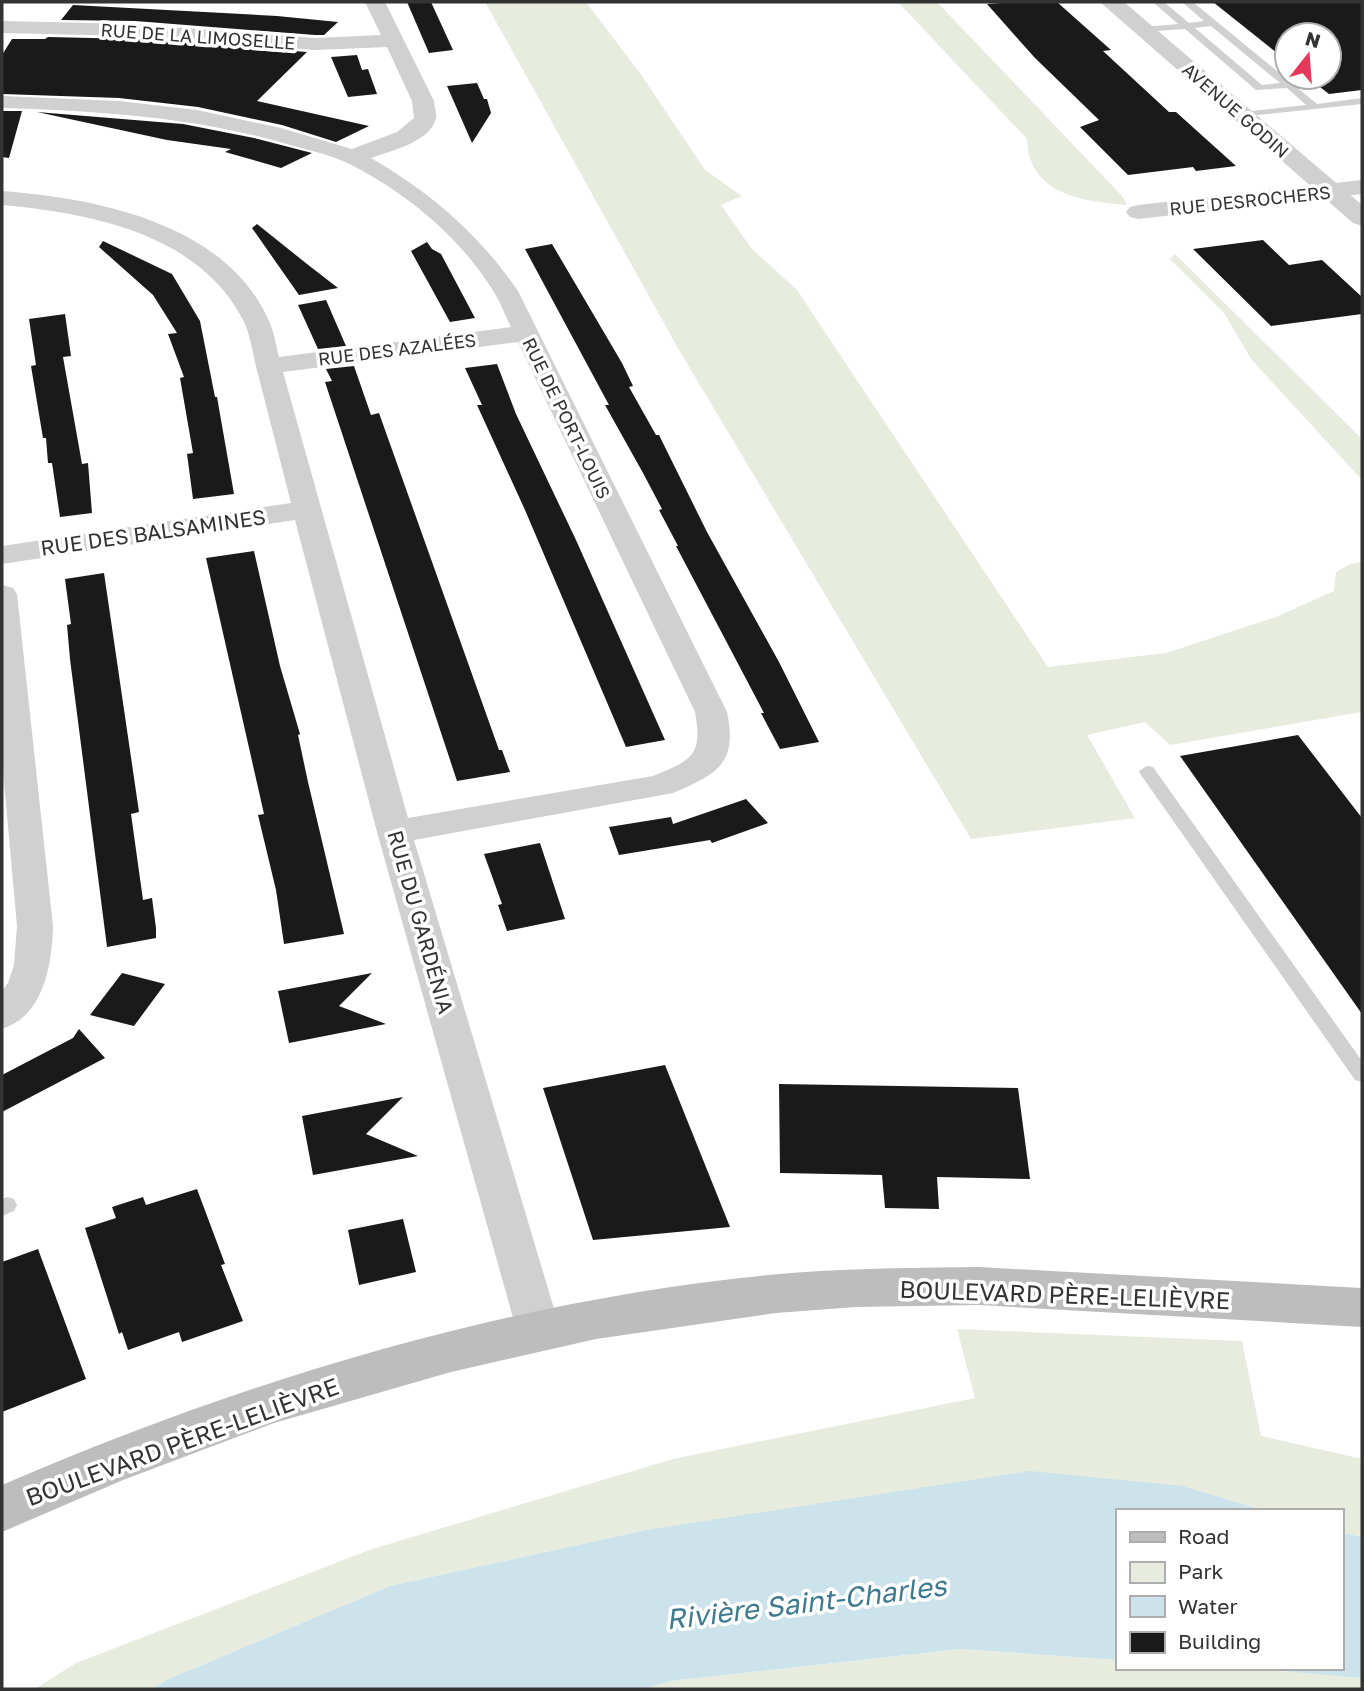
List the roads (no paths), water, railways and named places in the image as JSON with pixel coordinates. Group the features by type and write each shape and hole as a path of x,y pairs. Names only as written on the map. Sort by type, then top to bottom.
{"main road":[{"name":"BOULEVARD PÈRE-LELIÈVRE","path":"2,1509 105,1464 269,1404 426,1358 596,1320 776,1294 915,1286 979,1286 1362,1308"}],"street":[{"path":"352,157 420,129 425,118 423,101 375,2"},
{"name":"AVENUE GODIN","path":"1111,2 1362,218"},
{"name":"RUE DE LA LIMOSELLE","path":"2,27 28,21 315,44 394,41"},
{"name":"RUE DE PORT-LOUIS","path":"2,102 47,102 128,109 218,121 285,135 352,157 430,206 461,232 487,262 506,291 711,712 717,734 715,752 698,769 661,785 394,832"},
{"name":"RUE DESROCHERS","path":"1138,212 1362,187"},
{"name":"RUE DU GARDÉNIA","path":"2,198 64,206 118,219 167,236 203,256 231,282 256,320 305,510 394,832 540,1332"},
{"name":"RUE DES AZALÉES","path":"269,366 525,333"},
{"name":"RUE DES BALSAMINES","path":"2,555 305,510"},
{"path":"2,594 35,926 34,966 11,1006"}],"lane":[{"path":"1158,2 1261,88 1273,87"},
{"path":"1187,2 1273,72"},
{"path":"1144,30 1214,23"},
{"path":"1296,91 1315,107"},
{"path":"1242,115 1362,101"},
{"path":"1147,771 1362,1075"}],"water":[{"name":"Rivière Saint-Charles","path":"1030,1471 1183,1486 1259,1509 1116,1509 1116,1660 961,1649 670,1681 645,1689 153,1689 166,1680 390,1586 646,1530"},
{"path":"1343,1532 1362,1537 1362,1678 1269,1670 1343,1670"}]}
